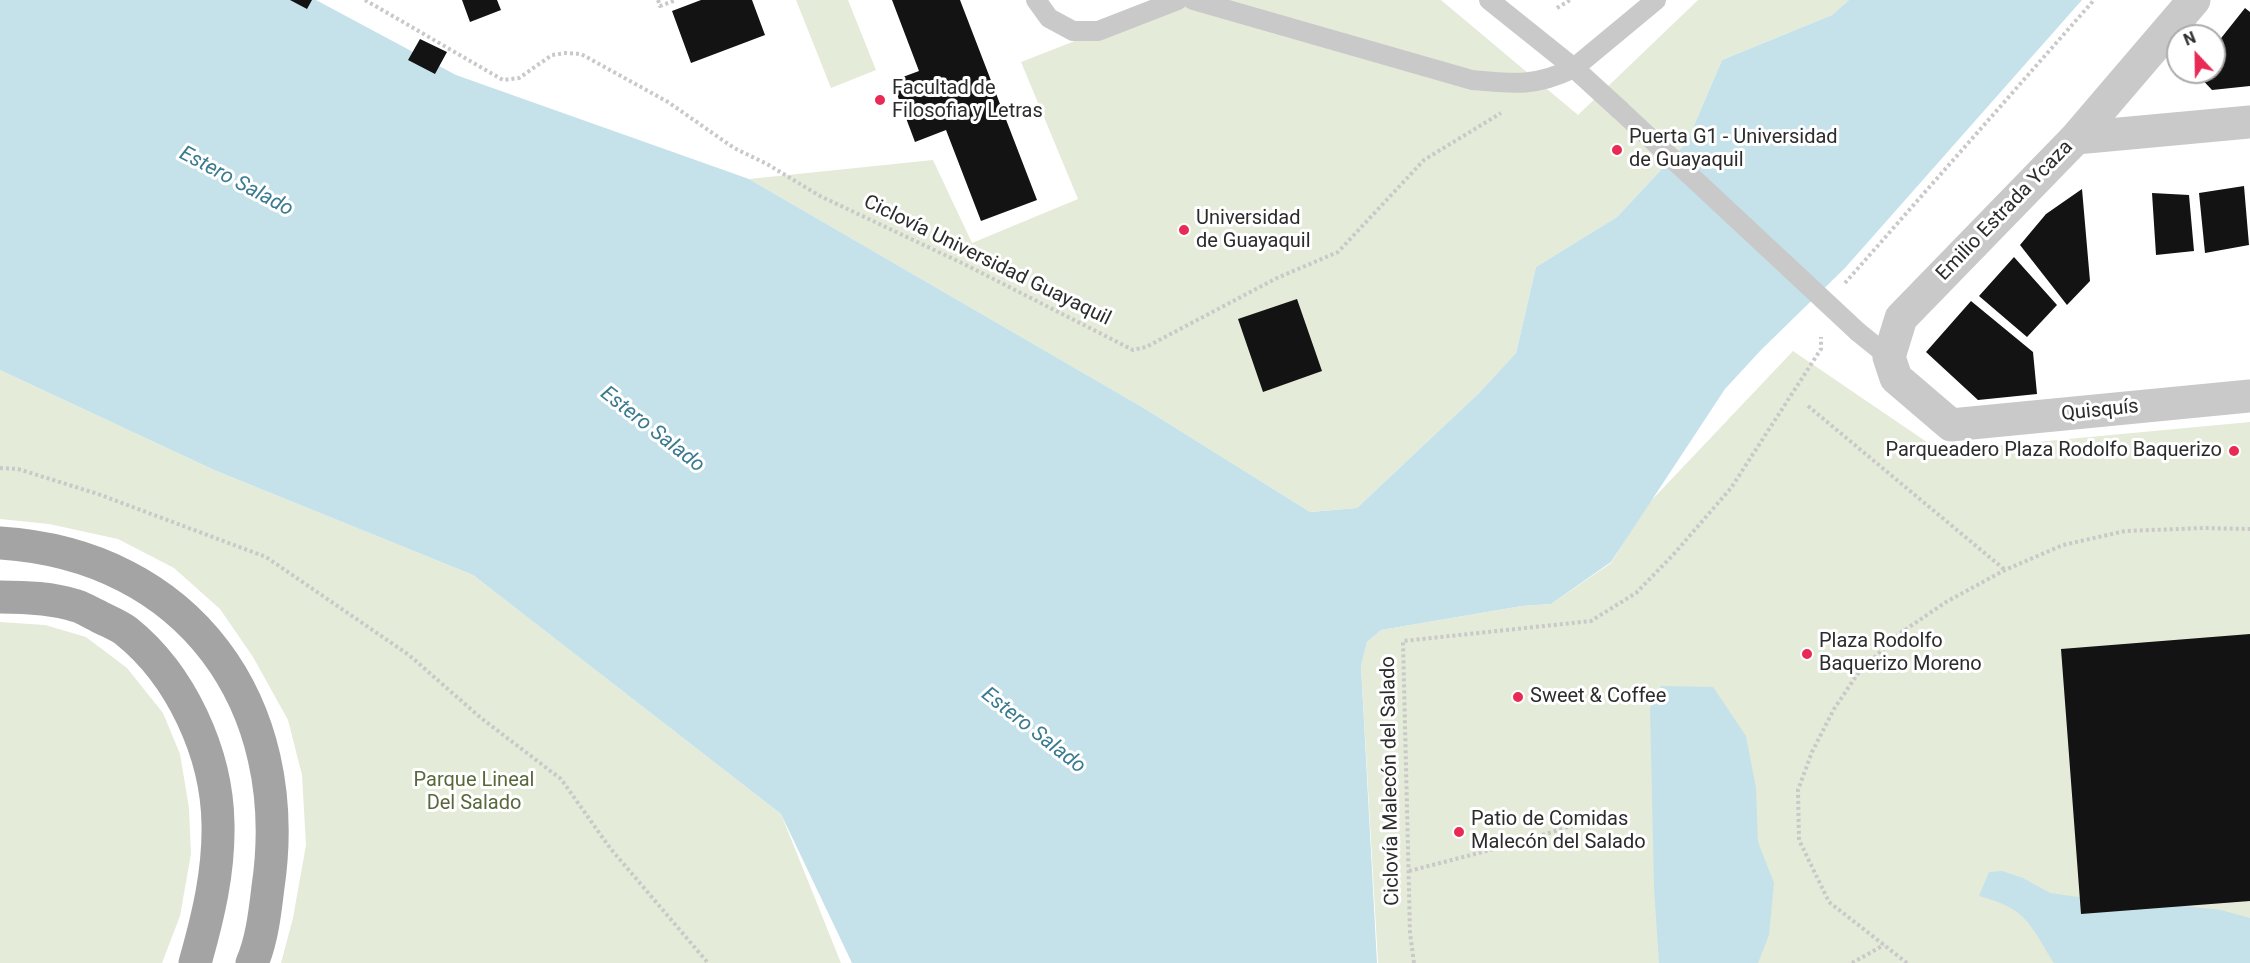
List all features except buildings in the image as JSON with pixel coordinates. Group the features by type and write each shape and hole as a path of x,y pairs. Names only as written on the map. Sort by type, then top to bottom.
{"main road":[{"path":"0,543 61,552 144,585 183,615 211,645 239,688 251,712 262,745 270,782 274,822 272,861 265,909 252,963"},
{"path":"0,597 39,598 79,606 124,630 154,657 178,691 205,750 213,783 218,822 216,872 208,917 195,963"}],"street":[{"name":"Emilio Estrada Ycaza","path":"1889,357 1901,318 2076,138 2194,0"},
{"path":"2076,138 2250,122"},
{"name":"Quisquís","path":"1889,357 1896,378 1951,425 2250,396"}],"lane":[{"path":"1036,0 1049,18 1073,31 1098,31 1178,0"},
{"path":"1193,0 1472,80 1515,84 1539,82 1574,68 1656,0"},
{"path":"1489,0 1574,68 1858,332 1889,357"}],"path":[{"name":"Ciclovía Universidad Guayaquil","path":"365,0 503,80 519,78 552,55 581,54 668,102 734,147 820,196 963,264 1133,350 1146,347 1277,278 1338,252 1424,160 1502,113"},
{"path":"658,0 660,6 676,0"},
{"path":"1557,8 1570,0"},
{"path":"1838,291 2094,0"},
{"name":"Ciclovía Malecón del Salado","path":"1414,963 1410,933 1403,641 1591,621 1636,593 1673,555 1731,488 1821,349 1818,327"},
{"path":"1808,406 2005,570"},
{"path":"0,468 18,469 98,494 178,522 266,557 409,655 481,718 561,779 610,848 708,963"},
{"path":"1907,963 1829,902 1799,840 1798,790 1816,743 1834,709 1858,672 1899,634 1946,602 2005,570 2063,545 2125,531 2250,529"},
{"path":"1409,871 1510,845 1581,823"},
{"path":"1852,963 1884,945"}],"green space":[{"path":"796,0 848,0 876,70 831,88"},
{"name":"Universidad de Guayaquil","path":"1180,0 1441,0 1578,115 1698,0 1849,0 1832,15 1722,60 1687,142 1617,217 1536,267 1516,353 1479,393 1357,508 1310,512 1142,407 749,179 933,160 972,243 1078,199 1021,62"},
{"name":"Plaza Rodolfo Baquerizo Moreno","path":"1793,351 1940,451 2250,422 2250,963 1378,963 1361,666 1367,642 1381,630 1522,606 1551,604 1611,563 1647,505"},
{"name":"Parque Lineal Del Salado","path":"0,370 214,470 473,575 781,814 841,963 281,963 293,918 306,845 302,775 288,720 253,657 220,609 174,568 118,539 49,524 0,519"},
{"path":"0,622 45,625 86,637 127,668 163,713 180,754 189,808 191,854 180,916 162,963 0,963"}],"water":[{"name":"Estero Salado","path":"0,0 316,0 456,75 749,179 1142,407 1310,512 1357,508 1479,393 1516,353 1536,267 1617,217 1687,142 1722,60 1832,15 1849,0 2082,0 1845,268 1761,350 1725,389 1611,562 1551,604 1522,606 1381,630 1367,642 1361,666 1377,963 852,963 781,814 473,575 214,470 0,370"},
{"path":"1661,686 1713,687 1746,736 1756,788 1758,842 1774,883 1769,935 1758,963 1659,963 1654,888 1650,708"},
{"path":"2002,871 2023,878 2050,893 2100,900 2221,910 2250,918 2250,963 2054,963 2025,919 2007,906 1979,896 1989,872"}],"place":[{"name":"Facultad de Filosofia y Letras","path":"880,100"},
{"name":"Puerta G1 - Universidad de Guayaquil","path":"1617,150"},
{"name":"Universidad de Guayaquil","path":"1184,230"},
{"name":"Parqueadero Plaza Rodolfo Baquerizo","path":"2234,451"},
{"name":"Plaza Rodolfo Baquerizo Moreno","path":"1807,654"},
{"name":"Sweet & Coffee","path":"1518,697"},
{"name":"Patio de Comidas Malecón del Salado","path":"1459,832"}]}
